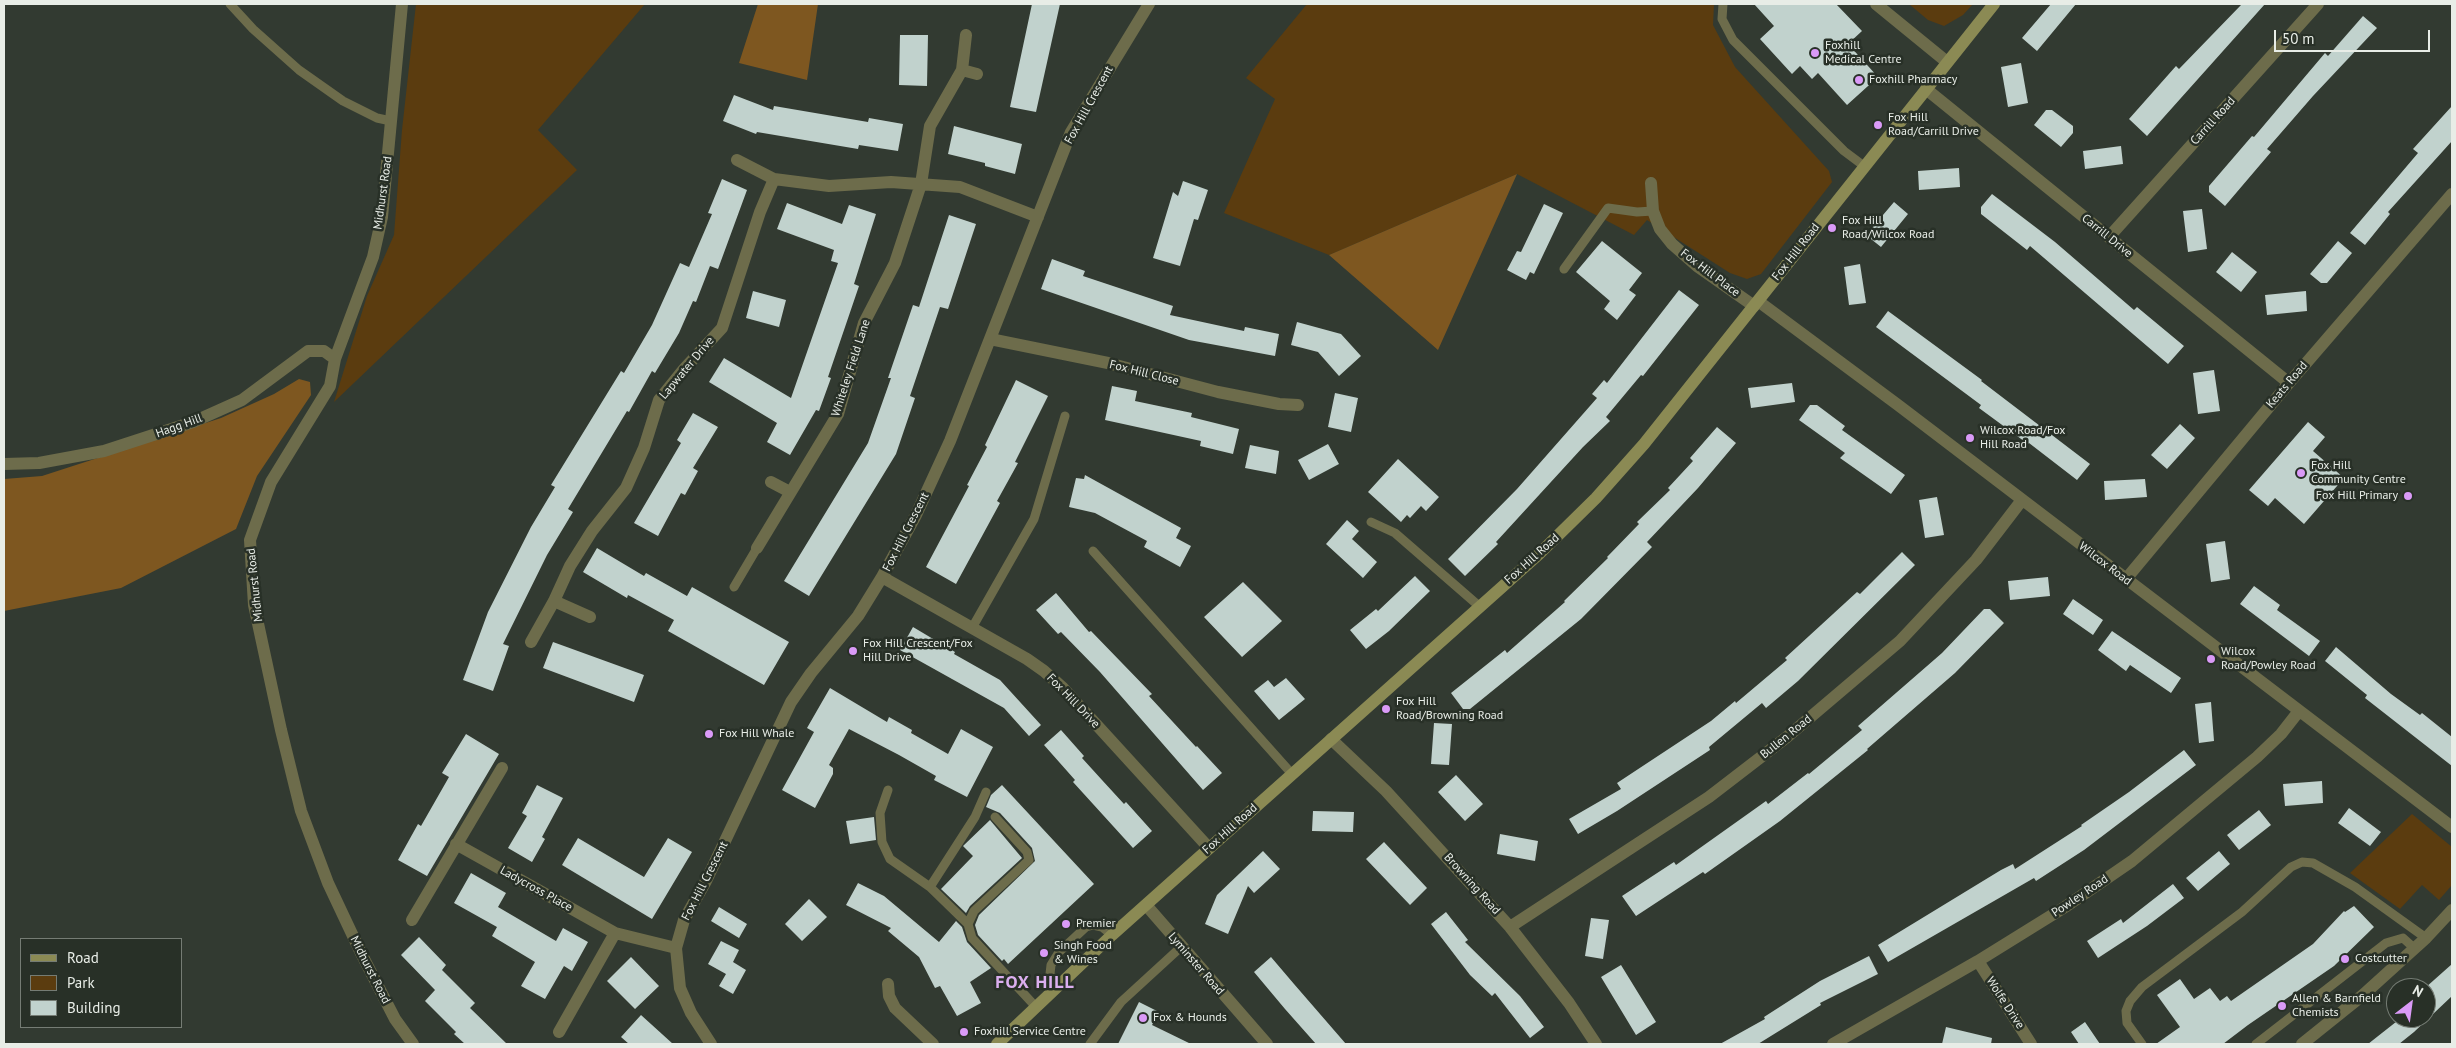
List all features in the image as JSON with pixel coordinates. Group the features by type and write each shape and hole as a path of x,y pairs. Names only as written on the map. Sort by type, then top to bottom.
{"street":[{"name":"Midhurst Road","path":"402,4 382,217 373,257 335,359 330,386 271,482 250,540 254,605 301,811 328,883 361,953 396,1019 413,1044"},
{"name":"Fox Hill Crescent","path":"711,1044 691,1013 680,988 676,948 684,920 706,881 791,702 811,672 858,616 916,515 950,441 1071,132 1149,4"},
{"path":"1876,4 1947,62"},
{"name":"Fox Hill Road","path":"997,1044 1112,935 1479,606 1540,554 1596,498 1644,444 1994,4"},
{"name":"Carrill Road","path":"2108,237 2318,4"},
{"path":"966,35 962,70 977,74"},
{"name":"Whiteley Field Lane","path":"757,548 838,414 864,323 895,263 921,184 930,126 962,70"},
{"name":"Carrill Drive","path":"1926,89 2289,383"},
{"path":"737,160 774,179 829,186 892,182 960,187 1038,217"},
{"name":"Lapwater Drive","path":"530,642 554,601 570,566 592,530 626,488 644,448 659,400 684,369 722,328 760,212 774,179"},
{"name":"Fox Hill Place","path":"1652,183 1653,211 1660,229 1672,244 1697,266 1756,303"},
{"name":"Keats Road","path":"2126,579 2289,383 2452,194"},
{"name":"Wilcox Road","path":"1756,303 2022,500 2452,828"},
{"name":"Fox Hill Close","path":"990,339 1108,364 1218,392 1279,404 1298,405"},
{"name":"Hagg Hill","path":"4,464 39,462 113,448 192,422 242,400 267,384 308,351 324,351 335,359"},
{"path":"771,482 790,492"},
{"name":"Bullen Road","path":"1510,927 1709,797 1787,737 1907,635 1976,560 2022,500"},
{"name":"Fox Hill Drive","path":"882,577 1027,659 1063,688 1209,848"},
{"path":"554,601 590,617"},
{"name":"Powley Road","path":"1833,1044 1978,961 2065,908 2132,861 2256,757 2281,734 2299,711"},
{"name":"Browning Road","path":"1331,739 1392,797 1510,927 1569,1003 1596,1044"},
{"path":"412,920 502,768"},
{"name":"Ladycross Place","path":"456,844 615,934 676,948"},
{"name":"Lyminster Road","path":"1146,905 1267,1044"},
{"path":"2302,1044 2363,995 2426,938 2452,910"},
{"path":"559,1032 615,934"},
{"name":"Wolfe Drive","path":"1978,961 2031,1044"},
{"path":"888,984 889,996 895,1008 933,1044"}],"lane":[{"path":"230,4 253,29 300,70 343,101 377,118 391,121"},
{"path":"1723,4 1722,19 1733,40 1844,151 1864,166"},
{"path":"1564,269 1608,208 1637,212 1653,211"},
{"path":"972,628 1034,519 1065,416"},
{"path":"1371,522 1396,533 1479,606"},
{"name":"Whiteley Field Lane","path":"734,588 757,548"},
{"path":"1093,551 1292,774"},
{"path":"888,790 880,812 882,842 890,859 930,887 968,924 972,938 1036,1007"},
{"path":"930,887 975,817 986,792"},
{"path":"968,924 974,911 1029,860 1027,852 995,817"},
{"path":"2142,1044 2127,1023 2126,1011 2130,1001 2142,986 2242,912 2292,867 2302,862 2313,863 2355,887 2426,938"},
{"path":"1059,985 1050,974 1050,965 1059,952 1086,927 1093,925 1102,927 1112,935"},
{"path":"2256,1044 2386,943 2403,938 2414,948"},
{"path":"1090,1044 1121,1002 1181,947"}],"green space":[{"path":"416,4 645,4 538,130 577,170 334,402 367,296 394,235 402,130"},
{"path":"1307,4 1714,4 1713,25 1735,67 1829,171 1832,182 1761,274 1747,279 1730,273 1647,220 1634,235 1517,174 1329,255 1224,213 1275,99 1246,78"},
{"path":"1909,4 1973,4 1963,15 1944,26 1928,20"},
{"path":"2412,814 2452,847 2452,885 2439,900 2422,885 2400,909 2350,873"}],"shaded area":[{"path":"758,4 818,4 807,80 739,63"},
{"path":"1517,174 1438,350 1329,255"},
{"path":"299,379 310,382 311,395 257,476 236,529 121,588 4,611 4,479 42,476 221,418 274,394"}],"building":[{"path":"1032,4 1060,4 1036,112 1010,107"},
{"name":"Foxhill Medical Centre","path":"1754,4 1836,4 1862,31 1848,44 1878,77 1847,105 1818,73 1812,79 1800,66 1792,74 1760,39 1774,26"},
{"path":"2051,4 2076,4 2037,51 2022,38"},
{"path":"2242,4 2265,4 2147,136 2129,119 2176,66 2179,69"},
{"path":"2363,16 2377,28 2313,96 2267,149 2271,152 2225,206 2209,192 2209,186 2252,136 2254,137 2325,53 2328,56"},
{"path":"900,35 928,35 927,86 899,85"},
{"path":"2021,63 2028,103 2008,107 2001,67"},
{"path":"734,95 773,110 774,106 868,122 869,118 903,124 898,151 859,145 858,149 757,132 756,134 723,121"},
{"path":"2452,106 2452,141 2388,212 2390,214 2365,245 2350,233 2418,153 2413,149"},
{"path":"2046,110 2052,110 2073,126 2073,133 2061,147 2034,125"},
{"path":"954,126 1022,144 1015,174 985,166 985,163 948,154"},
{"path":"2121,146 2123,164 2085,169 2083,151"},
{"path":"1959,168 1960,187 1919,190 1918,171"},
{"path":"722,179 747,190 718,269 710,266 696,302 693,301 679,333 655,373 652,371 629,412 627,411 568,509 573,512 547,555 503,644 509,646 493,691 463,680 488,612 531,527 555,487 551,485 621,371 624,373 652,325 680,263 689,267 712,214 708,213"},
{"path":"1183,181 1208,190 1198,220 1194,219 1180,266 1153,258 1173,192 1178,196"},
{"path":"1992,194 2055,242 2134,310 2137,307 2184,346 2168,364 2030,246 2027,250 1981,214 1981,207"},
{"path":"1894,202 1908,214 1881,247 1866,235"},
{"path":"787,203 842,224 849,205 876,214 854,284 859,286 828,377 831,378 819,411 816,410 790,455 767,442 777,423 709,382 724,358 791,398 838,263 831,261 834,250 777,229"},
{"path":"1544,204 1563,213 1534,274 1530,272 1526,280 1507,270 1517,251 1521,252"},
{"path":"2202,209 2207,249 2188,252 2183,211"},
{"path":"949,215 976,224 948,309 940,307 910,396 915,398 896,454 809,596 784,581 868,443 891,378 888,378 913,305 919,307"},
{"path":"1602,241 1642,273 1629,290 1636,295 1617,320 1604,309 1610,301 1576,272"},
{"path":"2338,241 2352,253 2327,283 2321,283 2310,274"},
{"path":"2232,252 2257,272 2241,292 2216,272"},
{"path":"1052,259 1085,271 1083,276 1173,306 1170,315 1244,331 1245,327 1279,334 1275,356 1189,340 1041,289"},
{"path":"1860,264 1866,303 1849,305 1844,267"},
{"path":"1679,290 1699,305 1643,376 1641,375 1606,417 1610,421 1583,447 1496,542 1498,544 1465,576 1448,559 1517,489 1597,398 1592,394 1604,380 1607,383"},
{"path":"753,291 786,300 779,327 746,318"},
{"path":"2306,291 2307,311 2267,315 2265,295"},
{"path":"1888,311 1982,380 2090,464 2077,480 1979,408 1981,405 1876,327"},
{"path":"1297,322 1341,334 1361,356 1339,376 1318,352 1291,345"},
{"path":"2214,370 2220,411 2198,414 2193,373"},
{"path":"1016,380 1048,396 1015,462 1018,463 997,501 1000,503 956,584 926,567 969,486 967,485 987,447 985,445"},
{"path":"1792,383 1795,402 1751,408 1748,388"},
{"path":"1112,386 1137,391 1135,401 1192,413 1191,417 1239,429 1233,454 1200,446 1201,441 1105,420"},
{"path":"1335,393 1358,398 1351,432 1328,427"},
{"path":"1810,405 1817,405 1845,426 1842,430 1905,475 1891,494 1840,458 1845,453 1799,420"},
{"path":"693,413 718,427 693,468 698,471 685,495 681,493 658,536 634,523 681,443 677,440"},
{"name":"Fox Hill Community Centre","path":"2308,422 2325,437 2313,451 2344,478 2304,524 2275,498 2268,506 2249,490"},
{"path":"2180,424 2195,438 2167,469 2151,455"},
{"path":"1717,427 1736,443 1698,488 1647,542 1652,547 1581,619 1470,709 1463,709 1451,693 1505,650 1507,653 1565,602 1639,524 1637,522 1670,490 1668,488 1693,461 1690,458"},
{"path":"1328,444 1339,464 1309,480 1298,460"},
{"path":"1250,445 1279,451 1276,474 1245,468"},
{"path":"1398,459 1439,497 1426,511 1421,506 1410,518 1407,515 1401,522 1368,492"},
{"path":"1085,475 1181,528 1176,538 1191,546 1180,567 1144,547 1147,541 1095,513 1069,507 1076,478 1084,479"},
{"path":"2145,479 2147,497 2105,500 2104,481"},
{"path":"1937,497 1944,535 1925,538 1919,500"},
{"path":"1347,520 1359,531 1352,539 1377,562 1363,578 1326,544"},
{"path":"2225,541 2230,579 2211,582 2206,544"},
{"path":"597,548 644,576 646,573 687,596 692,587 789,642 764,685 668,631 674,620 628,595 627,598 583,572"},
{"path":"1902,552 1915,565 1798,681 1766,708 1762,703 1709,747 1710,750 1617,811 1578,834 1569,819 1621,789 1617,783 1711,721 1735,701 1736,703 1787,660 1785,658 1857,592 1860,594"},
{"path":"1415,576 1430,591 1389,631 1366,649 1350,630 1376,609 1378,611"},
{"path":"2048,577 2050,596 2010,600 2008,581"},
{"path":"1243,582 1282,621 1242,657 1204,617"},
{"path":"2254,586 2280,605 2277,610 2320,641 2309,656 2240,604"},
{"path":"1056,593 1089,632 1091,631 1152,694 1149,696 1222,773 1203,790 1100,672 1061,632 1058,634 1036,610"},
{"path":"2073,599 2103,620 2093,635 2063,614"},
{"path":"1984,609 1990,609 2004,623 1955,673 1868,750 1780,821 1705,874 1703,872 1636,916 1622,896 1674,862 1676,865 1766,801 1768,804 1809,774 1862,730 1858,726 1942,653"},
{"path":"913,627 955,652 954,654 1000,680 1041,725 1029,736 1004,708 900,650"},
{"path":"2112,631 2181,678 2171,693 2130,665 2126,671 2098,650"},
{"path":"553,642 644,675 634,702 543,668"},
{"path":"2336,647 2391,694 2420,715 2422,713 2452,737 2452,766 2365,698 2367,695 2325,661"},
{"path":"1286,678 1305,699 1279,720 1254,691 1268,680 1274,687"},
{"path":"830,688 887,722 889,717 912,730 911,733 948,754 961,729 993,747 967,797 934,780 936,776 849,729 829,765 833,768 833,774 815,808 782,790 814,732 807,728"},
{"path":"2211,702 2214,741 2199,743 2195,704"},
{"path":"1434,723 1452,724 1449,765 1431,764"},
{"path":"1061,730 1084,756 1082,758 1124,804 1126,802 1152,831 1133,848 1073,782 1075,780 1044,745"},
{"path":"466,734 499,754 427,876 398,860 418,824 421,826 449,777 442,773"},
{"path":"2184,750 2196,765 2084,850 2036,881 2034,878 1888,962 1878,945 2001,870 2013,864 2015,869 2082,826"},
{"path":"1456,775 1483,804 1465,821 1438,792"},
{"path":"2322,781 2323,803 2285,806 2283,784"},
{"path":"537,785 563,798 542,837 545,839 532,862 508,848 527,816 522,813"},
{"path":"1002,785 1094,884 1008,964 1004,959 1002,961 978,935 975,925 979,915 1035,861 1032,848 1000,813 986,807 991,795"},
{"path":"2349,808 2381,832 2370,846 2338,823"},
{"path":"2259,810 2271,825 2239,850 2227,835"},
{"path":"1313,811 1354,812 1353,832 1312,831"},
{"path":"874,817 876,840 850,844 846,821"},
{"path":"990,820 1022,858 970,906 966,913 941,889 973,856 963,846"},
{"path":"1500,834 1538,841 1535,861 1497,854"},
{"path":"578,838 644,877 668,838 692,852 652,919 562,865"},
{"path":"1384,842 1427,888 1410,905 1366,859"},
{"path":"1263,851 1280,869 1254,893 1248,886 1228,934 1205,924 1217,895"},
{"path":"2219,851 2230,864 2198,891 2186,878"},
{"path":"471,873 506,893 498,907 556,941 563,928 588,942 572,971 564,966 545,999 521,986 535,962 492,936 497,927 454,903"},
{"path":"858,883 884,896 939,942 956,921 962,927 967,942 991,968 970,982 981,1003 957,1016 940,986 935,988 919,957 888,931 891,928 846,905"},
{"path":"2173,884 2184,898 2147,926 2098,958 2087,941 2121,919 2123,923"},
{"path":"809,899 827,917 802,941 785,924"},
{"path":"2354,906 2374,927 2334,966 2223,1044 2156,1044 2180,1027 2157,995 2180,979 2194,999 2210,988 2220,1001 2227,996 2231,1001 2313,944 2344,911"},
{"path":"719,907 747,924 739,938 711,921"},
{"path":"1446,912 1468,940 1465,942 1520,996 1544,1027 1530,1038 1495,993 1492,996 1470,975 1431,924"},
{"path":"1591,918 1609,920 1603,959 1585,956"},
{"path":"419,937 446,965 442,970 475,1003 470,1008 507,1044 465,1044 454,1034 456,1032 425,1001 435,990 401,955"},
{"path":"721,941 739,950 733,962 746,970 733,994 719,986 726,974 708,964"},
{"path":"1869,956 1878,974 1820,1003 1821,1005 1758,1044 1720,1044 1765,1019 1764,1017 1820,981"},
{"path":"631,957 659,986 635,1009 607,981"},
{"path":"1271,957 1346,1044 1316,1044 1285,1009 1254,972"},
{"path":"2452,964 2452,996 2436,1011 2436,978"},
{"path":"1621,965 1656,1022 1636,1035 1601,977"},
{"name":"Fox & Hounds","path":"1139,1002 1159,1012 1152,1025 1191,1044 1118,1044"},
{"path":"641,1015 673,1044 629,1044 621,1037"},
{"path":"2085,1022 2100,1044 2079,1044 2071,1032"},
{"path":"1946,1027 1992,1038 1991,1044 1942,1044"},
{"path":"2388,1028 2418,1028 2399,1044 2368,1044"}],"place":[{"name":"Foxhill Medical Centre","path":"1815,53"},
{"name":"Foxhill Pharmacy","path":"1859,80"},
{"name":"Fox Hill Road/Carrill Drive","path":"1878,125"},
{"name":"Fox Hill Road/Wilcox Road","path":"1832,228"},
{"name":"Wilcox Road/Fox Hill Road","path":"1970,438"},
{"name":"Fox Hill Community Centre","path":"2301,473"},
{"name":"Fox Hill Primary","path":"2408,496"},
{"name":"Fox Hill Crescent/Fox Hill Drive","path":"853,651"},
{"name":"Wilcox Road/Powley Road","path":"2211,659"},
{"name":"Fox Hill Road/Browning Road","path":"1386,709"},
{"name":"Fox Hill Whale","path":"709,734"},
{"name":"Premier","path":"1066,924"},
{"name":"Singh Food & Wines","path":"1044,953"},
{"name":"Costcutter","path":"2345,959"},
{"name":"Allen & Barnfield Chemists","path":"2282,1006"},
{"name":"Fox & Hounds","path":"1143,1018"},
{"name":"Foxhill Service Centre","path":"964,1032"}],"district":[{"name":"FOX HILL","path":"1035,983"}]}
